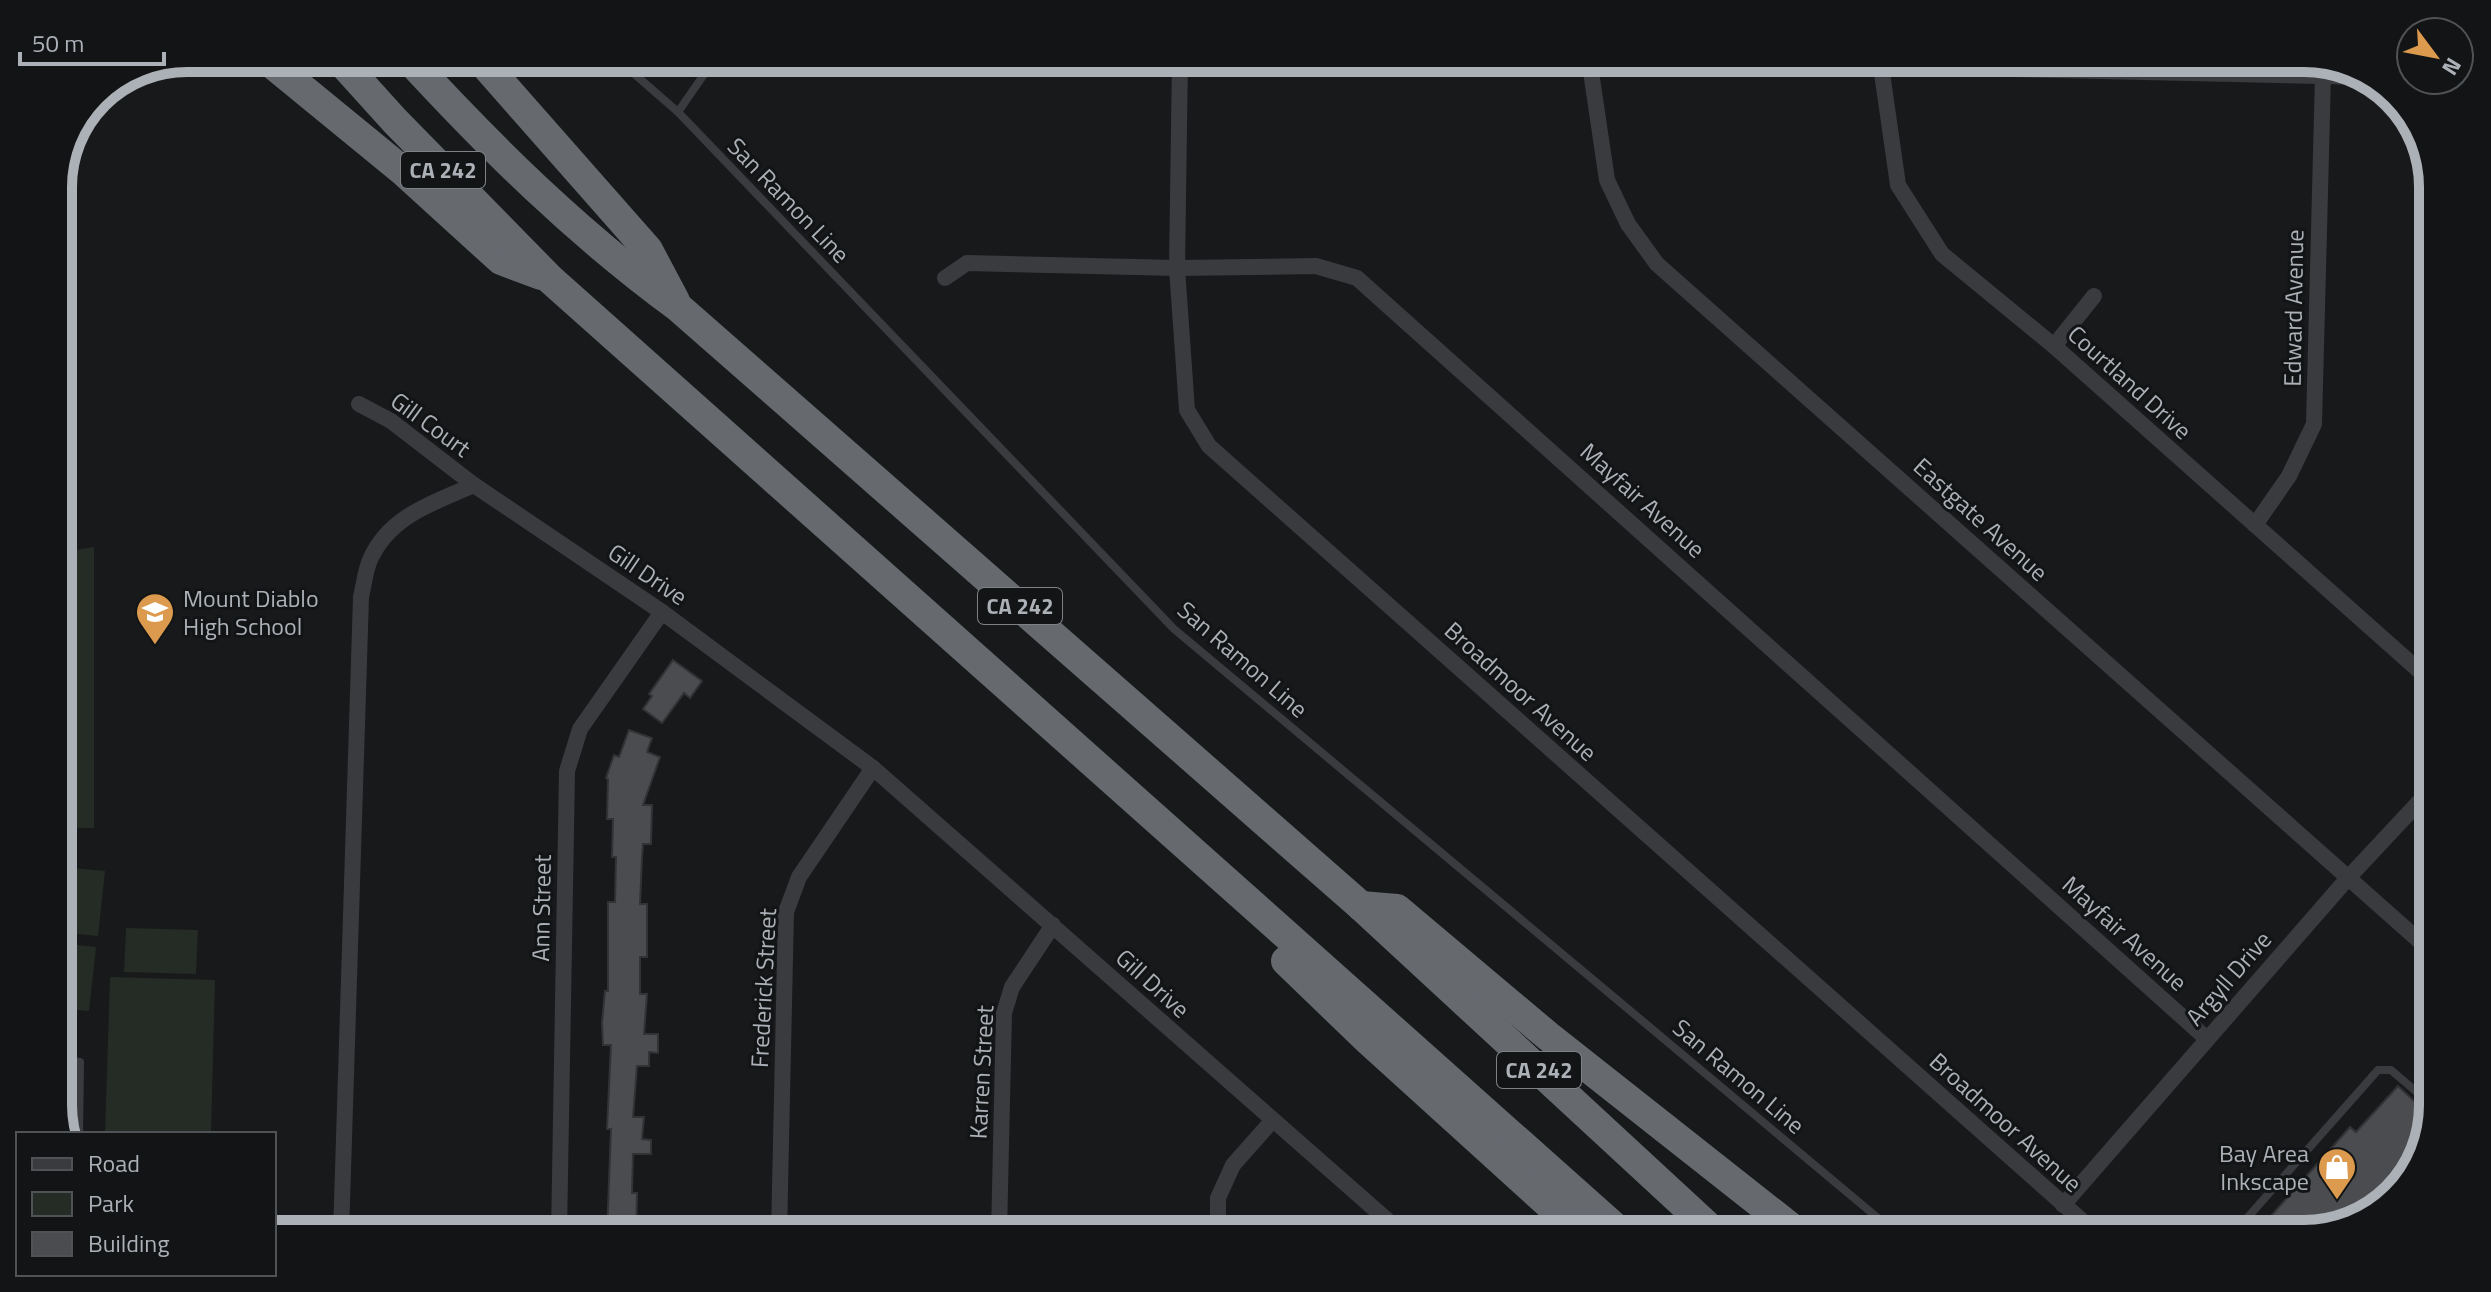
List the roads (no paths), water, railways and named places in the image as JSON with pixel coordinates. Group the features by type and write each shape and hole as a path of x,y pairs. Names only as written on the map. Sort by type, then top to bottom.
{"highway":[{"path":"282,72 403,171 501,260 550,279"},
{"name":"CA 242","path":"351,72 550,279 1606,1220"},
{"name":"CA 242","path":"421,72 553,207 617,262 678,307 1361,906 1701,1220"},
{"path":"491,72 648,250 678,307"},
{"path":"1168,829 1187,864 1369,1041 1567,1220"},
{"path":"1361,906 1397,909 1548,1036 1781,1220"}],"street":[{"name":"Broadmoor Avenue","path":"1180,72 1177,268 1187,410 1209,446 2081,1220"},
{"name":"Eastgate Avenue","path":"1591,72 1607,180 1628,224 1657,264 2419,941"},
{"name":"Courtland Drive","path":"1882,72 1898,185 1942,254 2054,346 2419,671"},
{"path":"2146,72 2335,76"},
{"name":"Edward Avenue","path":"2255,525 2289,476 2314,424 2323,76"},
{"name":"Mayfair Avenue","path":"945,278 967,263 1177,268 1316,266 1357,278 2207,1039"},
{"path":"2054,346 2094,296"},
{"name":"Gill Court","path":"359,404 391,421 474,485"},
{"path":"341,1220 361,597 370,560 388,531 412,512 474,485"},
{"name":"Gill Drive","path":"474,485 662,612 873,768 1387,1220"},
{"name":"Ann Street","path":"559,1220 567,771 580,729 662,612"},
{"name":"Frederick Street","path":"779,1220 786,912 799,877 873,768"},
{"name":"Argyll Drive","path":"2063,1205 2348,878 2419,802"},
{"name":"Karren Street","path":"999,1220 1004,1013 1012,987 1053,925"},
{"path":"1218,1220 1218,1198 1233,1165 1272,1121"}],"lane":[{"name":"San Ramon Line","path":"632,72 678,112 1174,629 1880,1220"},
{"path":"678,112 708,72"},
{"path":"72,1061 80,1062 79,1132"},
{"path":"2245,1220 2378,1070 2391,1070 2419,1094"}],"place":[{"name":"Mount Diablo High School","path":"155,646"},
{"name":"Bay Area Inkscape","path":"2337,1201"}]}
